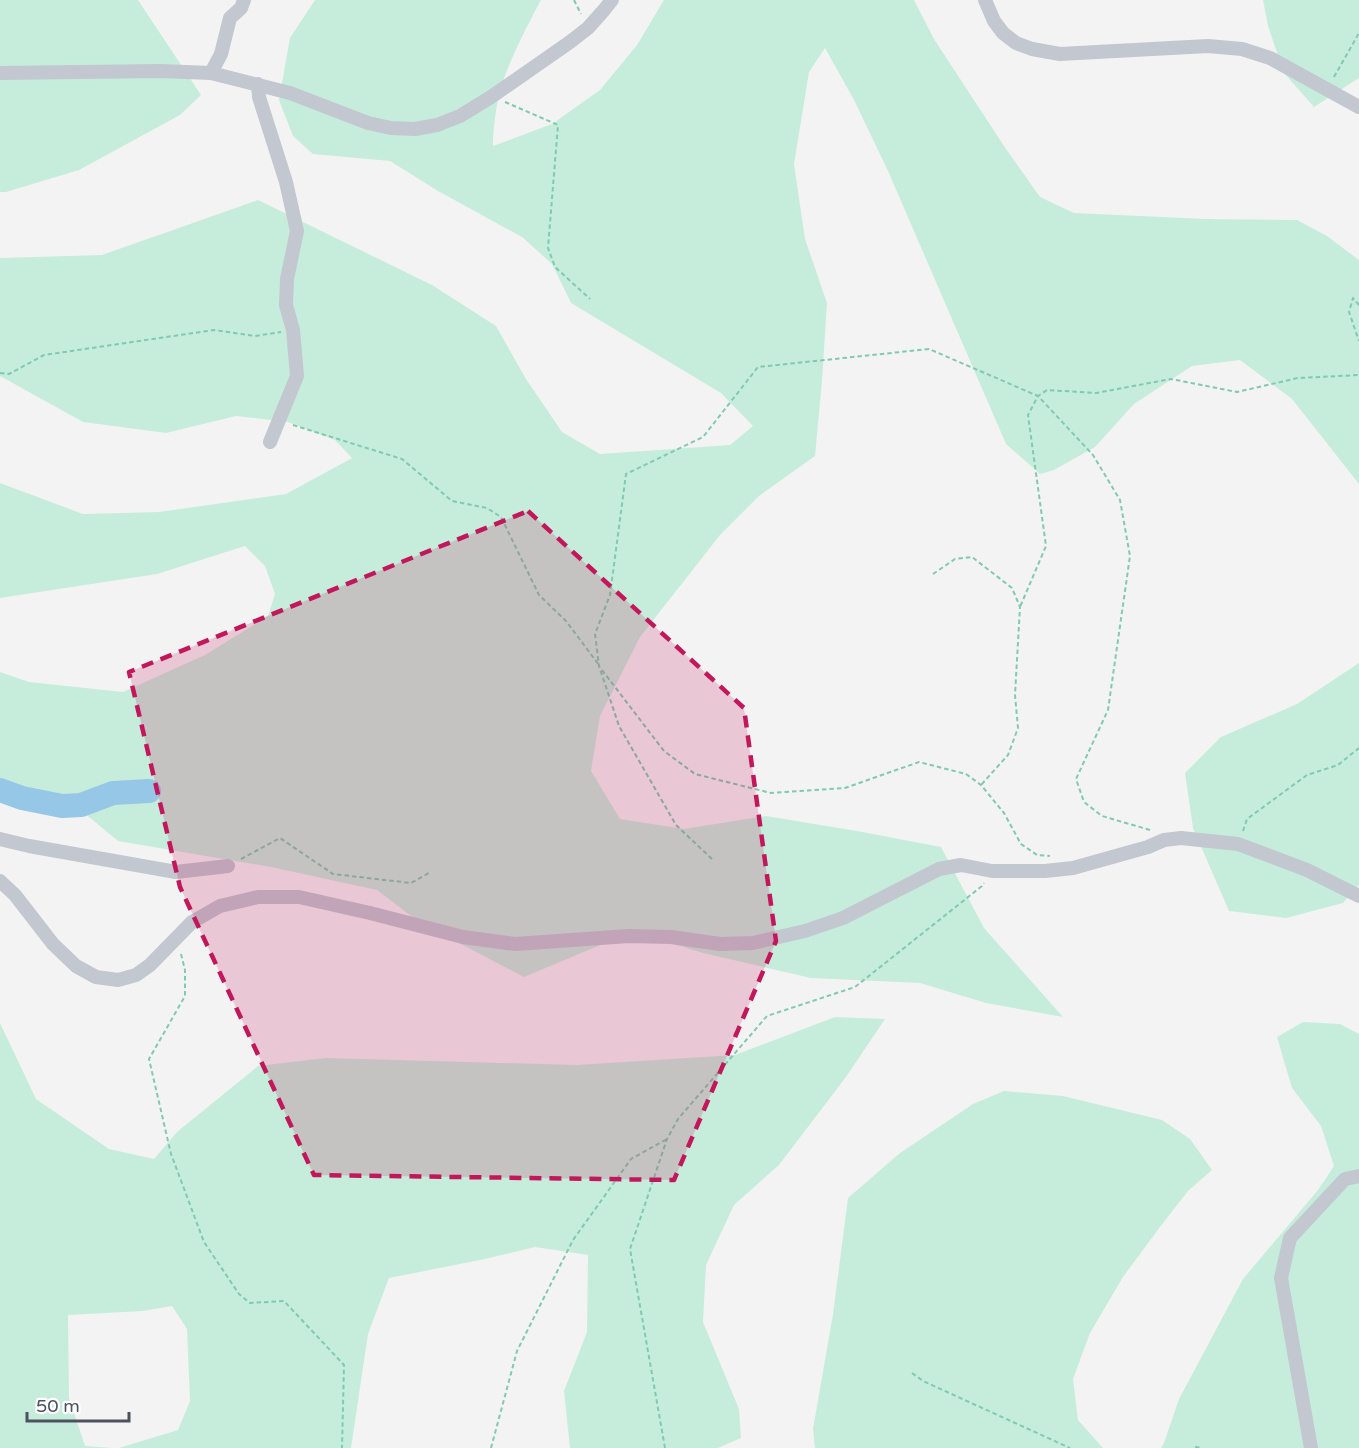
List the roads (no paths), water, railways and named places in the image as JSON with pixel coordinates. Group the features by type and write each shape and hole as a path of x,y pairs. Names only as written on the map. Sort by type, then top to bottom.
{"street":[{"path":"211,73 221,54 230,18 242,8 243,0"},
{"path":"0,73 160,71 211,73 290,93 368,123 391,128 415,129 437,125 460,116 491,97 588,28 612,0"},
{"path":"985,0 994,21 1003,33 1016,43 1032,50 1060,54 1208,46 1242,49 1270,58 1359,107"},
{"path":"258,84 259,97 286,182 297,231 286,279 286,305 293,330 297,376 270,442"},
{"path":"0,881 15,895 53,944 76,966 96,977 118,980 136,975 150,965 192,922 220,906 258,897 299,897 463,937 514,944 628,936 670,937 720,944 753,943 805,931 843,918 939,869 961,865 992,871 1045,871 1073,868 1148,847 1164,840 1180,838 1238,844 1307,870 1359,896"},
{"path":"0,839 176,872 228,866"},
{"path":"1311,1448 1281,1278 1290,1238 1345,1179 1359,1176"}],"waterway":[{"path":"0,790 22,798 62,806 81,805 113,793 149,791"}]}
